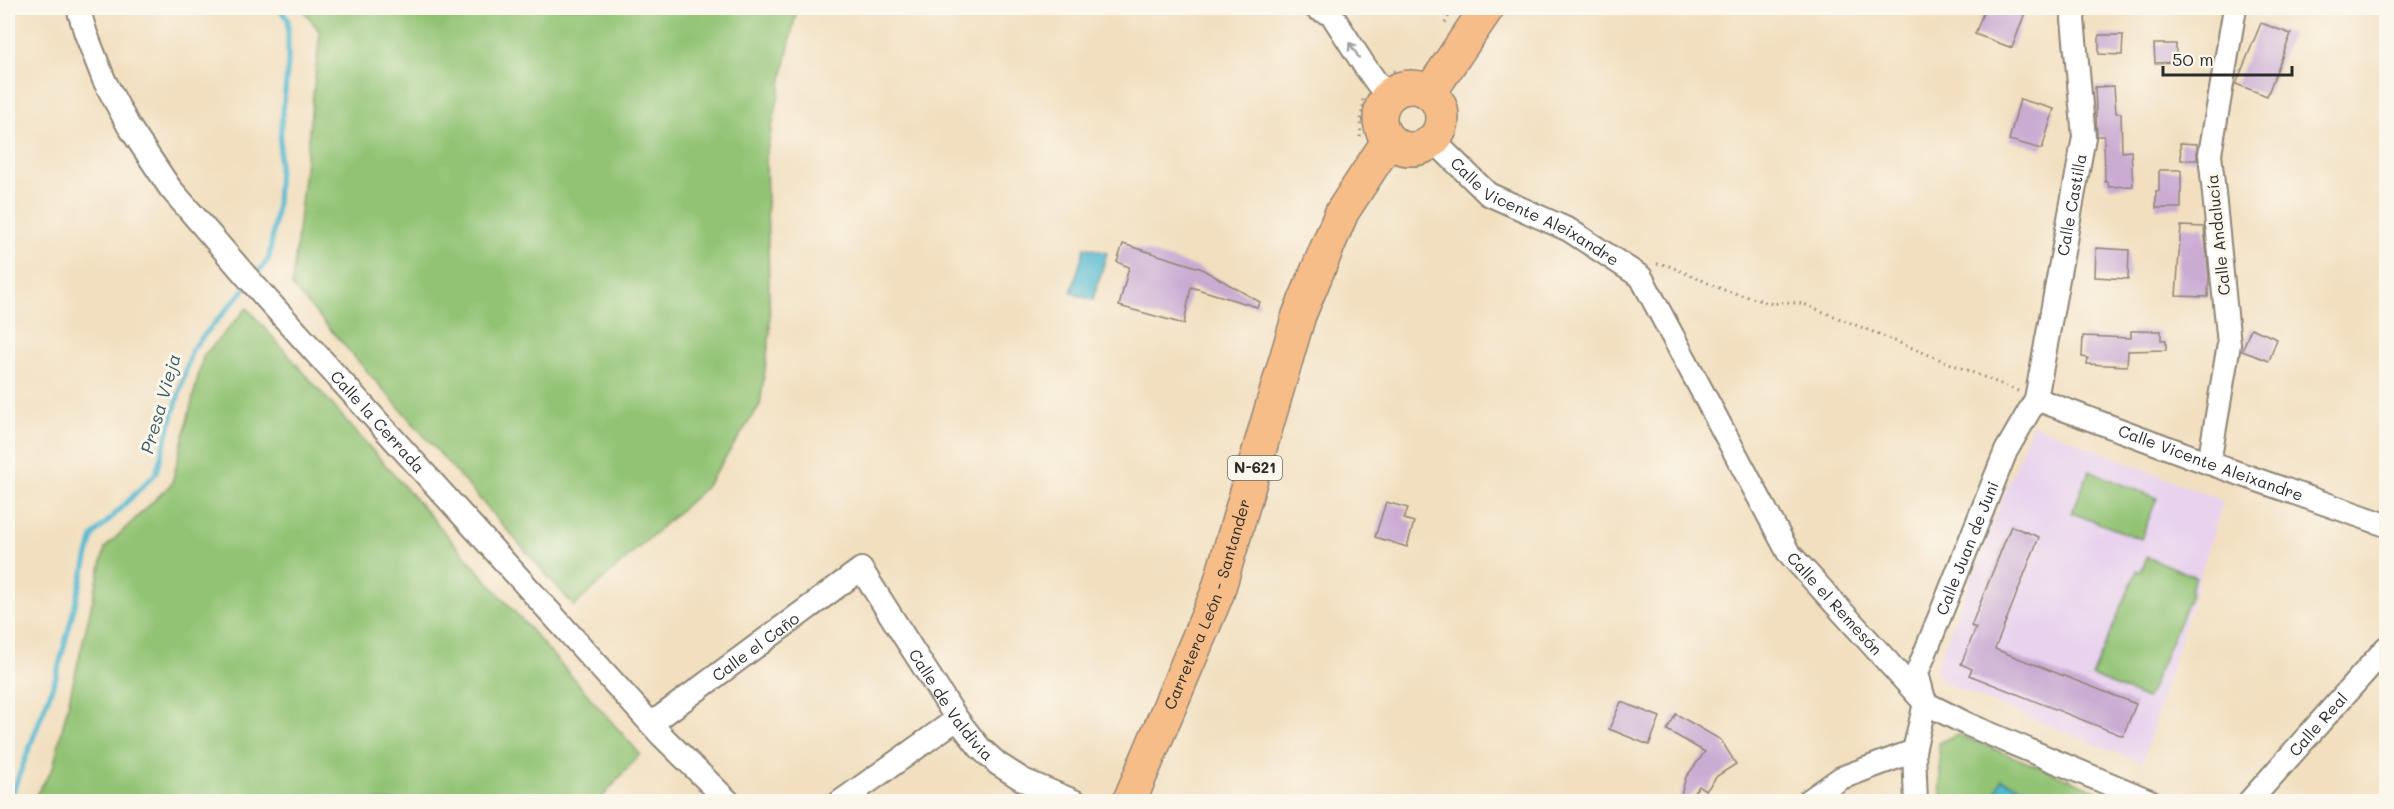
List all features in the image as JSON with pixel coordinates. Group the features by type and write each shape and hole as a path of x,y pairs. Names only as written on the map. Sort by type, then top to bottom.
{"highway":[{"path":"1430,92 1487,8"},
{"path":"1405,87 1421,88 1430,92 1439,103 1442,114 1439,133 1420,148 1408,149 1389,140 1382,129 1379,118 1381,107 1388,97 1405,87"},
{"name":"Carretera León - Santander","path":"1129,801 1217,594 1299,315 1342,212 1389,140"}],"street":[{"name":"Calle la Cerrada","path":"78,8 104,80 128,125 170,188 651,724 729,801"},
{"path":"1316,8 1332,15 1388,97"},
{"name":"Calle Castilla","path":"2036,399 2084,137 2073,19 2075,8"},
{"name":"Calle Andalucía","path":"2209,463 2229,344 2210,154 2235,8"},
{"name":"Calle Vicente Aleixandre","path":"1433,140 1488,194 1569,230 1641,277"},
{"name":"Calle el Remesón","path":"1641,277 1788,552 1925,703 1970,725 2152,801"},
{"name":"Calle Vicente Aleixandre","path":"2036,399 2386,525"},
{"name":"Calle Juan de Juni","path":"1925,703 1917,673 2006,451 2036,399"},
{"name":"Calle el Caño","path":"651,724 861,569"},
{"name":"Calle de Valdivia","path":"861,569 957,720 980,748 998,764 1023,780 1076,801"},
{"name":"Calle Real","path":"2249,801 2386,648"},
{"path":"1916,801 1914,751 1925,703"},
{"path":"840,801 957,720"},
{"path":"1807,801 1841,778 1914,751"}],"path":[{"path":"1641,277 1653,266 1666,265 1724,290 1773,304 1786,302 1804,304 2036,399"}],"shaded area":[{"path":"2032,424 2223,501 2142,763 1943,683 1935,669"}],"green space":[{"path":"302,8 797,8 766,156 770,333 760,405 706,487 574,606 292,286 320,32"},
{"path":"247,308 640,754 599,801 32,801 53,768 105,548 172,483 203,356"},
{"path":"2089,471 2157,498 2141,539 2072,513"},
{"path":"2147,557 2196,577 2190,591 2192,592 2147,699 2092,676 2137,570 2141,572"},
{"path":"1957,734 2121,801 1941,801 1939,743"}],"water":[{"path":"1085,247 1107,253 1093,300 1071,293"},
{"path":"2001,779 2057,801 1992,801"}],"building":[{"path":"1985,8 2009,8 2025,13 2012,48 1975,34"},
{"path":"2261,23 2291,34 2267,96 2236,84"},
{"path":"2099,35 2123,35 2122,55 2099,54"},
{"path":"2154,44 2176,44 2176,62 2155,63"},
{"path":"2114,86 2116,113 2121,113 2122,152 2131,151 2133,186 2109,187 2108,182 2105,182 2104,136 2097,136 2095,87"},
{"path":"2020,99 2054,109 2042,149 2009,140"},
{"path":"2180,143 2197,144 2197,160 2181,160"},
{"path":"2159,170 2181,170 2181,208 2156,208"},
{"path":"2181,226 2204,227 2209,276 2208,297 2176,296"},
{"path":"1123,244 1200,268 1260,302 1257,307 1191,287 1184,324 1119,306 1129,267 1117,262"},
{"path":"2096,248 2129,250 2128,279 2095,277"},
{"path":"2251,328 2277,339 2269,361 2242,351"},
{"path":"2131,331 2161,331 2161,340 2166,340 2166,350 2128,351 2127,366 2087,364 2088,358 2082,357 2083,336 2131,338"},
{"path":"1386,502 1408,508 1404,519 1414,522 1407,547 1375,537"},
{"path":"2011,526 2039,537 1995,649 2136,704 2123,736 1969,675 1972,669 1961,664 1976,628 1971,626"},
{"path":"1621,702 1660,717 1649,745 1609,729"},
{"path":"1676,714 1721,740 1736,764 1717,776 1706,791 1699,786 1687,801 1679,801 1686,777 1705,752 1667,730"}],"waterway":[{"name":"Presa Vieja","path":"254,278 269,258 277,206 281,127 288,64 288,19 278,8"},
{"name":"Presa Vieja","path":"9,802 56,677 93,536 156,473 192,349 248,285"}]}
